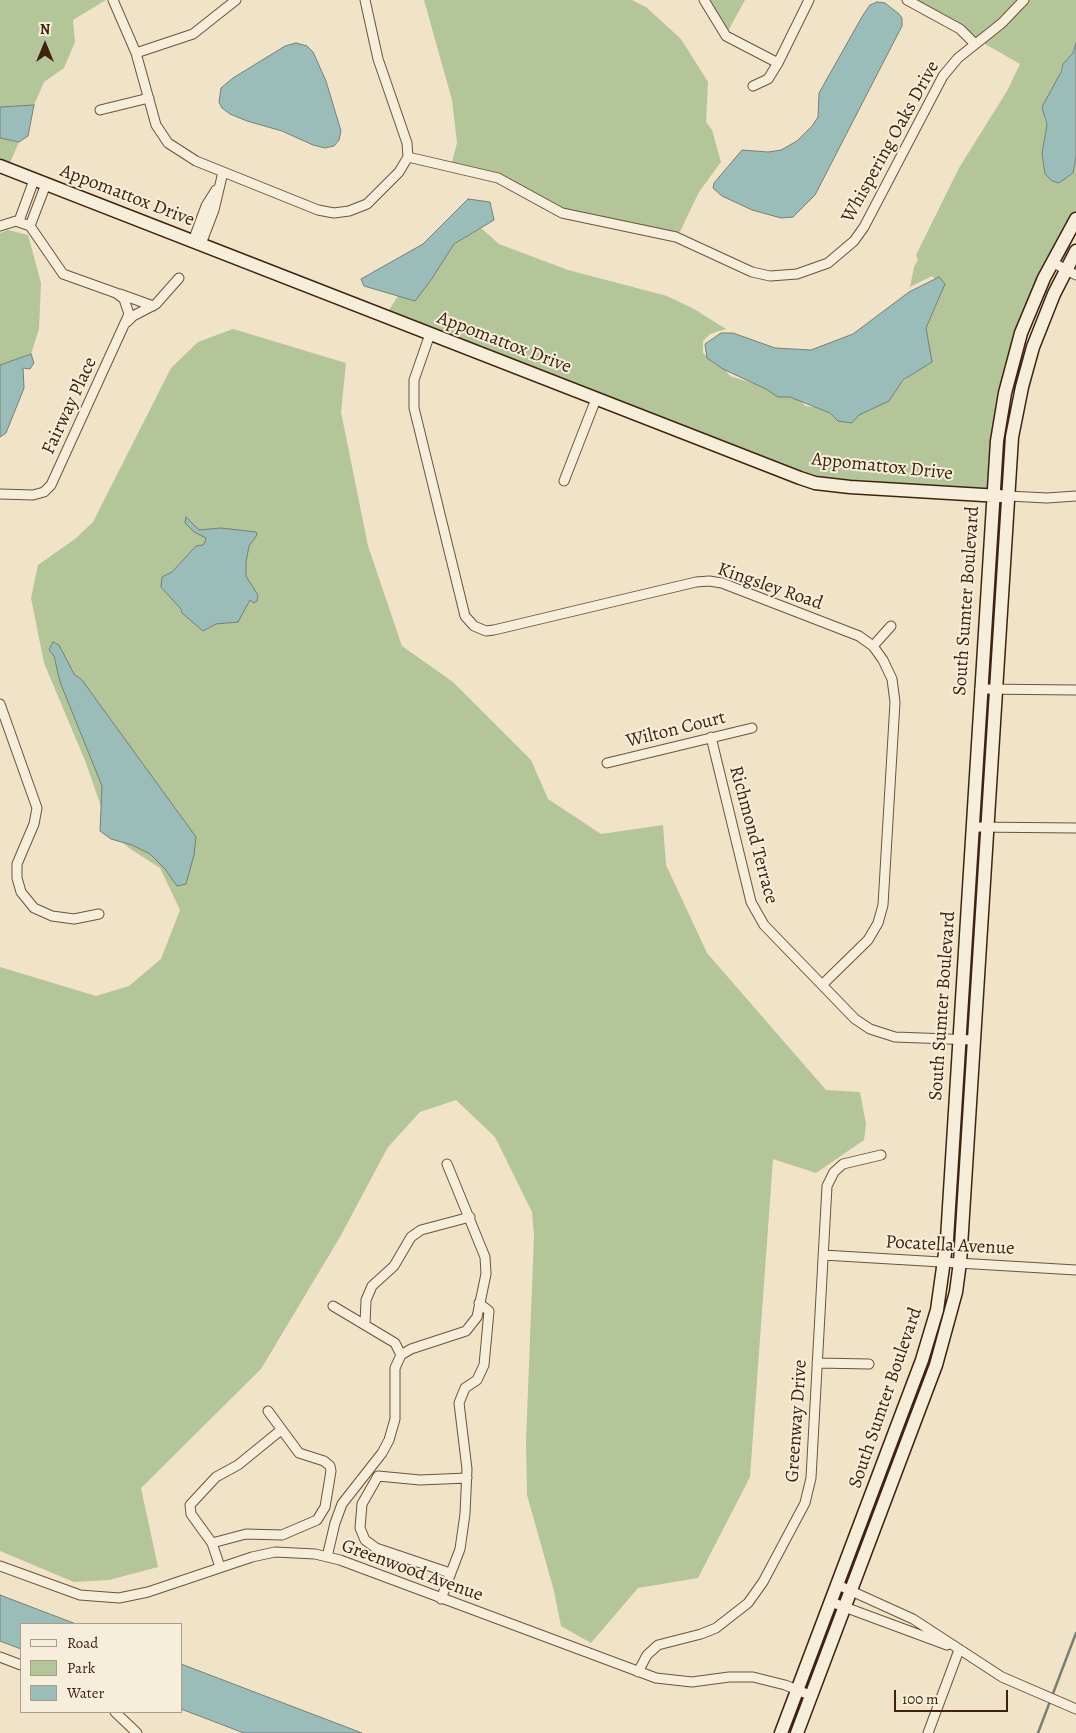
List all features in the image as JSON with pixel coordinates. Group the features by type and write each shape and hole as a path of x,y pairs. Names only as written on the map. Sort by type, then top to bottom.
{"main road":[{"name":"Appomattox Drive","path":"0,166 815,483 850,487 1008,496"},
{"name":"South Sumter Boulevard","path":"782,1733 928,1344 937,1310 945,1261 980,689 998,434 1009,377 1033,303 1052,262 1076,219"},
{"name":"South Sumter Boulevard","path":"797,1733 936,1365 952,1313 960,1262 1012,437 1022,387 1038,332 1071,272 1076,250"}],"street":[{"path":"113,0 136,53 156,125 168,143 185,156 223,172 318,210 342,213 355,210 371,200 399,172 408,157 407,143 378,59 365,0"},
{"path":"136,53 194,34 236,0"},
{"path":"704,0 726,36 778,63"},
{"path":"753,86 768,79 778,63 809,0"},
{"path":"907,0 960,29 975,44"},
{"name":"Whispering Oaks Drive","path":"408,157 498,178 518,187 549,208 570,215 681,238 725,261 752,272 770,276 797,274 828,263 854,242 870,215 938,83 952,64 1002,23 1024,0"},
{"path":"100,110 149,98"},
{"path":"197,243 206,206 223,172"},
{"path":"18,221 40,182"},
{"path":"30,226 40,182"},
{"path":"0,226 18,221 30,226 63,274 153,306"},
{"path":"1052,262 1071,272"},
{"path":"126,324 132,316 153,306 179,278"},
{"name":"Fairway Place","path":"0,496 39,494 51,486 126,324 129,314 128,306 124,299 116,293"},
{"name":"Kingsley Road","path":"430,334 414,380 414,408 465,616 474,626 486,631 494,630 696,582 709,581 722,583 851,633 873,646 890,672 895,694 883,905 878,923 868,940 822,985"},
{"path":"564,481 596,399"},
{"path":"1008,496 1048,498 1076,496"},
{"path":"873,646 892,626"},
{"path":"980,689 1076,690"},
{"path":"0,704 37,808 35,820 17,864 17,878 21,892 28,902 45,914 74,919 99,914"},
{"name":"Wilton Court","path":"607,763 752,728"},
{"name":"Richmond Terrace","path":"711,738 754,911 764,925 855,1019 876,1032 895,1037 974,1040"},
{"path":"972,827 1076,828"},
{"name":"Greenway Drive","path":"638,1672 647,1655 658,1645 701,1634 730,1619 748,1603 763,1582 810,1490 826,1190 829,1179 836,1169 848,1161 881,1155"},
{"path":"327,1557 335,1523 342,1504 351,1490 382,1453 391,1435 396,1414 396,1368 401,1355 411,1349 466,1331 475,1320 486,1274 485,1257 447,1164"},
{"path":"365,1324 366,1300 372,1286 394,1266 411,1237 421,1230 470,1217"},
{"name":"Pocatella Avenue","path":"823,1255 1076,1270"},
{"path":"441,1598 460,1549 465,1514 467,1478 459,1403 465,1388 477,1380 484,1365 489,1311 479,1303"},
{"path":"333,1306 395,1343 401,1355"},
{"path":"817,1364 869,1364"},
{"path":"212,1543 246,1534 276,1535 287,1532 317,1520 327,1498 330,1466 324,1461 299,1453 268,1411"},
{"path":"220,1567 207,1533 191,1514 190,1505 192,1500 216,1478 238,1465 281,1430"},
{"path":"450,1573 376,1548 365,1540 360,1528 362,1504 378,1476 420,1480 467,1478"},
{"path":"351,1490 366,1496"},
{"path":"327,1498 342,1504"},
{"name":"Greenwood Avenue","path":"0,1566 80,1595 106,1598 148,1592 252,1557 275,1552 303,1552 327,1557 656,1678 681,1682 729,1677 753,1677 812,1696"},
{"path":"838,1586 913,1619 959,1650 1024,1688 1076,1709"},
{"path":"831,1602 959,1650"},
{"path":"928,1733 959,1650"},
{"path":"0,1657 20,1665"},
{"path":"116,1713 137,1733"}],"green space":[{"path":"0,0 106,0 73,20 75,42 64,68 44,82 34,105 0,107"},
{"path":"424,0 632,0 646,7 681,39 708,82 706,122 712,130 721,162 699,192 677,238 634,223 598,221 561,212 507,181 451,166 457,143 452,100"},
{"path":"706,0 745,0 728,31"},
{"path":"908,0 1076,0 1076,43 1073,53 1063,64 1044,118 1047,125 1042,153 1045,174 1073,173 1076,157 1076,211 1050,257 1029,301 989,491 816,478 387,313 398,296 415,300 454,244 481,228 499,244 568,270 667,296 694,309 726,329 710,334 703,341 703,353 716,365 724,368 730,376 762,386 777,396 797,396 805,406 827,409 901,383 925,363 923,340 938,282 932,276 910,287 914,267 918,260 916,255 959,168 1007,91 1020,64"},
{"path":"0,138 19,142 9,165 0,162"},
{"path":"8,230 28,235 41,283 39,329 31,354 0,365 0,233"},
{"path":"233,329 346,363 341,412 368,546 402,646 453,682 531,760 548,799 601,834 663,825 666,865 707,953 826,1090 860,1092 866,1124 864,1140 816,1173 773,1159 750,1477 698,1578 638,1588 591,1643 561,1626 554,1591 527,1495 526,1441 534,1236 532,1212 495,1137 456,1100 420,1112 388,1147 340,1237 261,1369 141,1488 158,1567 109,1580 74,1582 0,1551 0,967 96,996 129,986 161,959 180,910 160,868 129,848 109,830 86,763 44,663 31,598 38,565 75,539 93,522 171,368 198,342"}],"water":[{"path":"877,2 885,3 899,14 902,18 902,26 815,195 793,217 781,218 752,210 722,196 713,188 714,183 742,150 768,152 781,150 797,141 812,126 818,117 819,93 863,15 870,5"},
{"path":"296,43 307,46 313,52 326,81 341,131 339,140 334,146 325,148 313,145 282,131 247,121 230,114 222,108 219,102 221,88 233,78 285,46"},
{"path":"1076,43 1076,157 1073,173 1059,183 1052,181 1045,174 1042,153 1047,125 1042,107 1061,72 1063,64 1073,53"},
{"path":"34,105 28,136 19,142 0,138 0,107"},
{"path":"468,199 490,202 494,220 454,244 415,301 364,286 361,279 423,244"},
{"path":"939,277 945,284 926,328 932,362 903,380 889,401 859,415 852,423 838,421 830,413 790,397 778,397 766,389 723,369 707,358 705,344 721,333 733,333 775,348 811,350 853,334 909,292"},
{"path":"31,354 34,363 30,369 23,368 24,388 6,433 0,437 0,365"},
{"path":"186,517 199,530 221,528 256,532 257,535 249,546 246,576 258,595 257,601 254,603 250,600 238,622 216,624 203,631 182,613 181,609 161,587 162,577 172,572 196,546 203,545 205,542 206,538 194,532 185,523"},
{"path":"53,642 59,645 74,674 82,680 196,837 194,855 186,884 177,886 165,869 150,854 132,845 111,839 100,831 102,786 60,682 54,656 49,650"},
{"path":"0,1595 73,1623 20,1623 20,1649 0,1641"},
{"path":"182,1664 362,1733 244,1733 182,1709"}],"waterway":[{"path":"1038,1733 1076,1633"}]}
